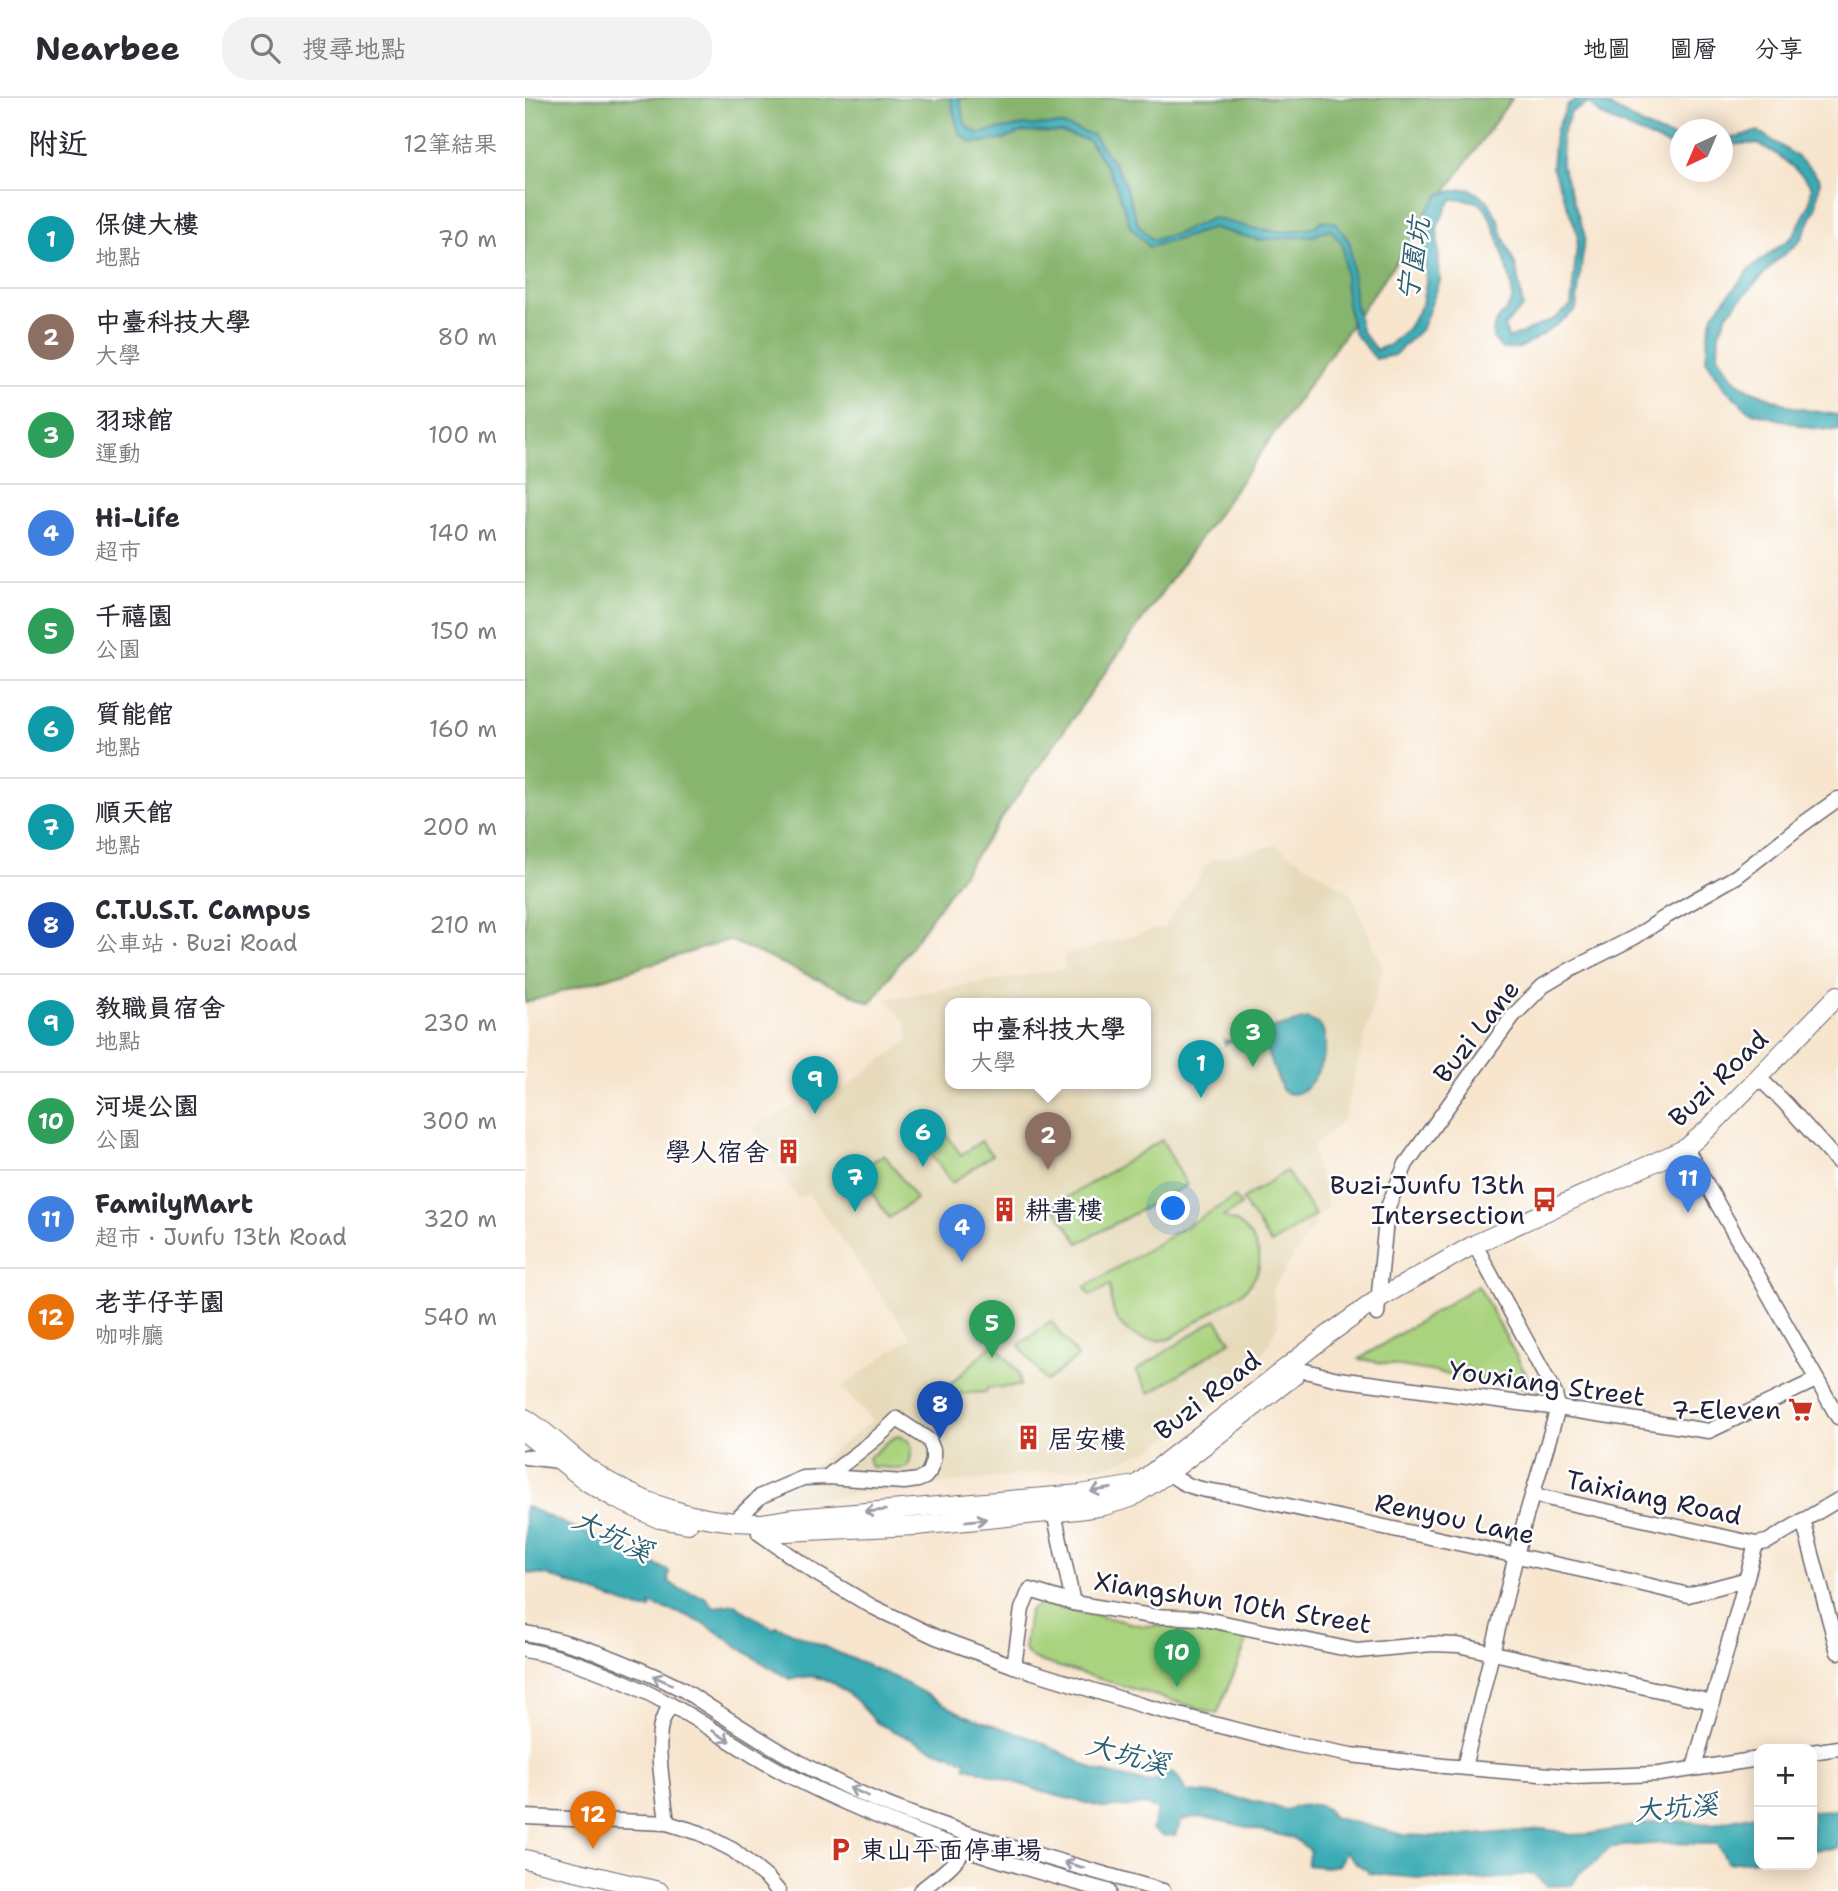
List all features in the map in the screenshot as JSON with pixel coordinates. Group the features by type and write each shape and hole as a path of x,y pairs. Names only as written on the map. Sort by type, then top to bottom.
{"main road":[{"name":"Buzi Road","path":"1762,1081 1838,995"},
{"name":"Buzi Road","path":"525,1433 587,1482 659,1519 760,1528 916,1526 1104,1506 1131,1498 1329,1334 1447,1271 1478,1249 1688,1153 1708,1129 1838,1009"},
{"name":"Buzi Road","path":"760,1528 795,1518 1080,1494 1136,1485 1165,1468 1301,1370 1378,1306"},
{"name":"Buzi Road","path":"525,1418 589,1468 647,1502 736,1527"},
{"path":"525,1859 659,1891"}],"street":[{"name":"Buzi Lane","path":"1378,1306 1387,1209 1397,1182 1406,1164 1513,1016 1543,986 1635,937 1737,876 1838,799"},
{"path":"1762,1081 1838,1162"},
{"path":"1688,1153 1838,1417"},
{"path":"1464,1767 1515,1556 1558,1408 1555,1394 1478,1249"},
{"name":"Youxiang Street","path":"1301,1370 1338,1379 1558,1408 1709,1432 1817,1380"},
{"path":"736,1527 761,1496 803,1478 904,1482 918,1480 925,1476 931,1467 933,1450 929,1440 897,1419 880,1437 851,1456 827,1477"},
{"path":"525,1457 559,1461"},
{"name":"Renyou Lane","path":"1165,1468 1182,1484 1193,1487 1688,1595 1744,1580"},
{"name":"Taixiang Road","path":"1533,1495 1756,1544 1767,1542 1838,1500"},
{"path":"1054,1512 1073,1602"},
{"path":"1803,1520 1838,1653"},
{"path":"760,1528 817,1574 873,1607 936,1637 1014,1667 1156,1709 1283,1742 1351,1755 1574,1777 1659,1774 1754,1760"},
{"path":"1694,1768 1756,1544"},
{"name":"Xiangshun 10th Street","path":"1014,1667 1022,1609 1030,1590 1073,1602 1151,1616 1200,1618 1357,1651 1433,1644 1458,1645 1712,1702"},
{"path":"525,1633 591,1651 663,1680 682,1689 793,1760 890,1805 971,1835 1163,1891"},
{"path":"525,1650 592,1670 641,1690 786,1774 885,1820 1052,1877 1108,1891"},
{"path":"667,1823 660,1729 671,1705"},
{"path":"1817,1751 1838,1748"},
{"path":"525,1817 667,1823 700,1833 733,1850 768,1879 778,1891"},
{"path":"920,1891 952,1865 965,1849 971,1835"}],"shaded area":[{"path":"1276,845 1351,893 1383,967 1343,1120 1312,1147 1327,1205 1272,1290 1278,1325 1261,1359 1263,1365 1184,1428 1149,1450 1113,1464 805,1500 767,1499 873,1421 841,1388 911,1337 808,1193 798,1199 752,1129 831,1084 845,1088 909,1040 906,1023 886,999 1064,969 1065,955 1164,927 1211,860"}],"green space":[{"path":"525,98 1512,98 871,1003 729,940 525,1003"},
{"path":"935,1118 961,1155 981,1141 992,1155 952,1183 915,1132"},
{"path":"1162,1140 1187,1185 1079,1243 1053,1206"},
{"path":"884,1154 916,1199 889,1218 858,1172"},
{"path":"1286,1171 1315,1215 1271,1244 1242,1200"},
{"path":"1235,1197 1241,1206 1223,1217 1246,1230 1259,1259 1254,1279 1243,1292 1170,1339 1162,1340 1145,1339 1123,1328 1114,1313 1110,1285 1090,1296 1085,1287"},
{"path":"1478,1285 1534,1389 1359,1359"},
{"path":"1216,1319 1231,1341 1150,1393 1136,1371"},
{"path":"1051,1321 1078,1357 1046,1381 1019,1345"},
{"path":"994,1343 1019,1373 1020,1386 987,1388 986,1392 939,1395"},
{"path":"898,1436 912,1446 907,1468 871,1467 868,1458"},
{"path":"1041,1603 1144,1626 1188,1625 1248,1639 1217,1714 1033,1659 1024,1650 1029,1611"}],"water":[{"path":"950,98 959,98 966,126 978,133 1025,125 1063,125 1093,135 1123,179 1138,224 1152,240 1176,234 1213,218 1257,229 1288,232 1312,228 1323,220 1336,223 1350,243 1355,302 1361,330 1376,350 1389,345 1407,329 1422,305 1426,282 1426,212 1440,194 1462,189 1470,189 1488,201 1500,223 1516,267 1523,307 1504,326 1509,339 1554,319 1571,306 1578,234 1552,167 1555,133 1568,104 1584,98 1605,104 1670,136 1670,145 1602,116 1589,103 1571,112 1562,135 1562,166 1585,236 1576,310 1520,348 1502,349 1493,338 1496,323 1511,304 1512,292 1507,267 1487,213 1479,203 1451,199 1437,227 1440,281 1422,328 1394,355 1376,359 1354,333 1347,305 1343,246 1330,229 1314,236 1258,240 1213,228 1149,247 1130,226 1115,183 1088,140 1062,133 1023,132 1002,140 972,143 959,133"},
{"path":"1758,131 1795,155 1820,180 1816,208 1800,241 1775,262 1727,314 1719,333 1718,355 1734,379 1750,390 1795,408 1838,415 1838,431 1810,428 1749,411 1726,389 1706,360 1713,314 1751,268 1793,236 1809,206 1812,187 1794,168 1762,146 1733,145 1733,138"},
{"path":"1307,1019 1318,1024 1324,1032 1323,1057 1311,1082 1302,1091 1293,1094 1283,1091 1260,1035 1225,1045 1224,1040"},
{"path":"525,1506 659,1566 669,1572 668,1581 679,1589 705,1597 714,1607 735,1604 774,1629 777,1626 896,1678 964,1715 1037,1740 1097,1771 1149,1783 1172,1772 1186,1792 1216,1794 1286,1810 1317,1805 1327,1809 1332,1817 1404,1835 1452,1837 1543,1829 1569,1835 1589,1834 1665,1820 1713,1824 1754,1815 1754,1860 1728,1863 1717,1844 1664,1843 1611,1847 1591,1866 1580,1872 1572,1885 1547,1886 1532,1873 1471,1880 1368,1873 1345,1851 1339,1865 1307,1865 1310,1850 1293,1838 1213,1819 1196,1817 1181,1820 1175,1835 1164,1836 1152,1829 1158,1810 1145,1805 1105,1808 1050,1794 965,1766 965,1760 926,1746 877,1723 855,1699 835,1684 814,1676 790,1679 710,1627 688,1616 650,1604 651,1609 639,1609 546,1575 525,1573"},
{"path":"1838,1810 1838,1848 1817,1850 1817,1811"}],"place":[{"name":"羽球館","path":"1253,1067"},
{"name":"保健大樓","path":"1201,1098"},
{"name":"教職員宿舍","path":"815,1114"},
{"name":"學人宿舍","path":"789,1151"},
{"name":"質能館","path":"923,1167"},
{"name":"中臺科技大學","path":"1048,1170"},
{"name":"Buzi-Junfu 13th Intersection","path":"1545,1199"},
{"name":"耕書樓","path":"1005,1209"},
{"name":"順天館","path":"855,1212"},
{"name":"FamilyMart","path":"1688,1213"},
{"name":"Hi-Life","path":"962,1262"},
{"name":"千禧園","path":"992,1358"},
{"name":"7-Eleven","path":"1801,1409"},
{"name":"居安樓","path":"1028,1438"},
{"name":"C.T.U.S.T. Campus","path":"940,1439"},
{"name":"河堤公園","path":"1177,1687"},
{"name":"老芋仔芋園","path":"593,1849"},
{"name":"東山平面停車場","path":"840,1849"}],"water label":[{"name":"宁園坑","path":"1413,259"},
{"name":"大坑溪","path":"613,1535"},
{"name":"大坑溪","path":"1128,1754"},
{"name":"大坑溪","path":"1676,1807"}]}
